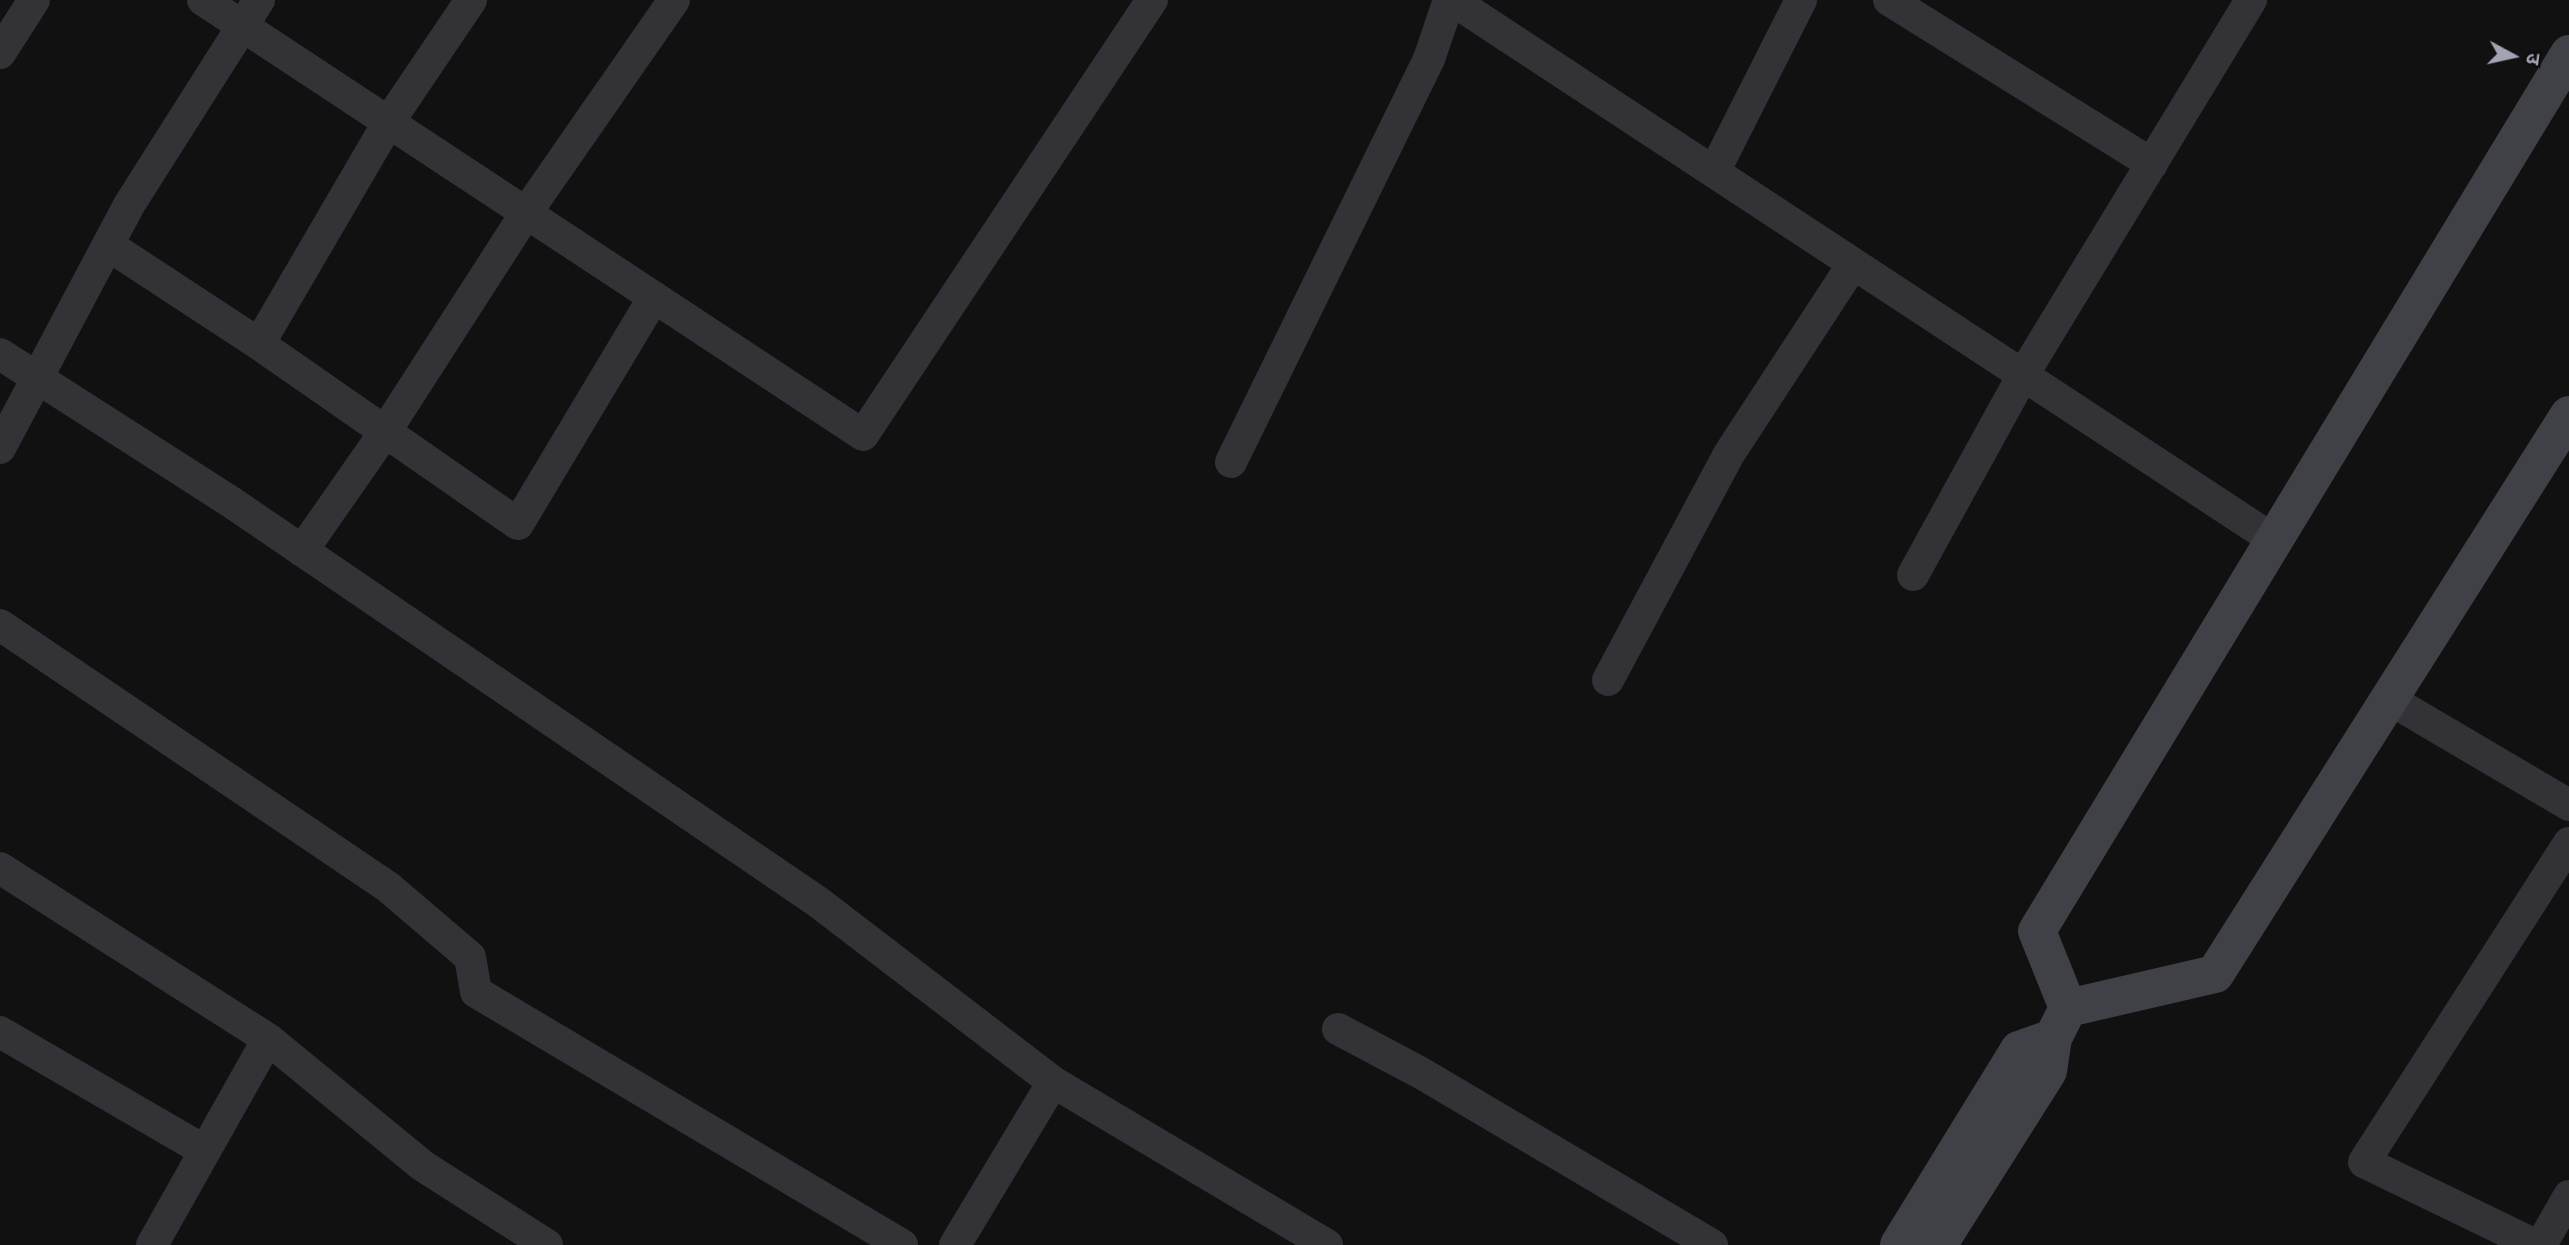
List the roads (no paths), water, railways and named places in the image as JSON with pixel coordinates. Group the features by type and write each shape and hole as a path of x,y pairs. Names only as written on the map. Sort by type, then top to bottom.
{"street":[{"path":"0,53 34,0"},
{"path":"203,0 863,435 1152,0"},
{"path":"0,448 129,205 259,0"},
{"path":"259,344 388,123 471,0"},
{"path":"302,551 385,432 526,213 674,0"},
{"path":"1231,462 1429,59 1451,0 2274,540"},
{"path":"1714,172 1801,0"},
{"path":"1889,0 2152,164"},
{"path":"1913,575 2023,375 2251,0"},
{"path":"1899,1245 1951,1192 2008,1102 2048,1071 2060,1023 2037,931 2569,54"},
{"path":"108,245 259,344 518,524 654,297"},
{"path":"1608,680 1729,454 1853,264"},
{"path":"0,354 302,551 817,902 1053,1082 1327,1245"},
{"path":"2060,1023 2215,974 2569,415"},
{"path":"0,625 388,887 470,957 475,992 902,1245"},
{"path":"2389,699 2569,805"},
{"path":"2535,1245 2364,1162 2569,843"},
{"path":"0,868 268,1039 423,1166 547,1245"},
{"path":"1338,1029 1421,1073 1712,1245"},
{"path":"0,1032 205,1151"},
{"path":"152,1245 268,1039"},
{"path":"955,1245 1053,1082"},
{"path":"1938,1245 1951,1192"},
{"path":"2541,1245 2569,1196"}]}
